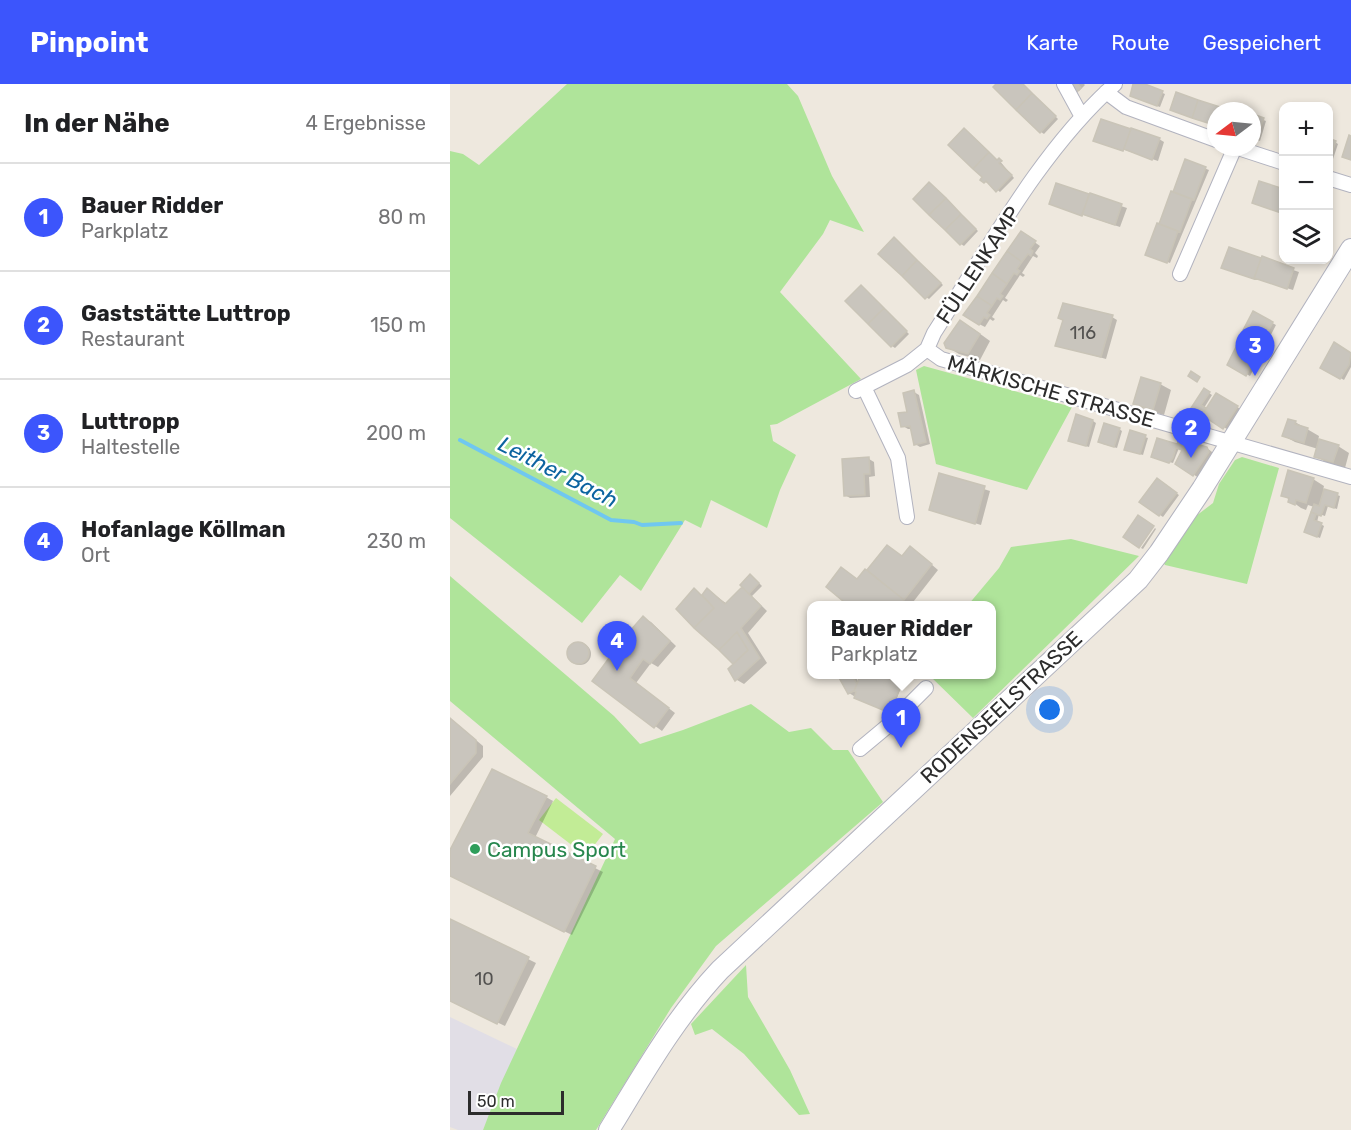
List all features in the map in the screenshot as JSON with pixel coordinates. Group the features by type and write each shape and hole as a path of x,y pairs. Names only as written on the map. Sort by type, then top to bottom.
{"main road":[{"name":"RODENSEELSTRASSE","path":"609,1130 669,1032 697,995 728,962 1138,580 1159,554 1351,249"}],"street":[{"path":"1064,84 1082,117"},
{"path":"1111,88 1125,107 1207,137"},
{"name":"FÜLLENKAMP","path":"907,517 898,458 860,389 906,365 927,349 934,333 1049,156 1082,117 1111,88"},
{"path":"1261,155 1279,161"},
{"path":"1180,274 1231,156"},
{"path":"1333,179 1351,185"},
{"name":"MÄRKISCHE STRASSE","path":"927,349 941,360 1351,477"},
{"path":"860,749 890,724 926,688"}],"shaded area":[{"path":"450,1017 517,1049 483,1130 458,1130 450,1127"}],"green space":[{"path":"567,84 787,84 798,96 832,176 864,232 830,220 823,234 780,292 861,379 777,424 770,425 773,441 796,455 780,490 767,528 711,500 701,528 685,520 641,591 620,575 582,623 450,518 450,151 463,154 479,165"},
{"path":"924,366 1072,407 1027,490 936,464 916,370"},
{"path":"1242,457 1279,468 1247,584 1165,565 1163,562 1196,516 1213,503 1219,484 1235,460"},
{"path":"1071,539 1139,556 973,718 933,679 996,679 996,601 971,601 999,568 1011,547"},
{"path":"450,576 614,716 640,744 751,704 789,732 811,728 833,750 848,750 883,802 716,946 671,1008 596,1130 483,1130 501,1083 615,839 450,701"},
{"path":"556,798 603,834 586,856 539,820"},
{"path":"746,965 748,997 790,1070 810,1114 799,1115 744,1054 712,1029 695,1035 691,1024"}],"building":[{"path":"996,84 1023,84 1032,93 1016,110 993,87"},
{"path":"1070,84 1078,84 1081,88 1077,92"},
{"path":"1133,84 1145,84 1163,91 1157,106 1130,96"},
{"path":"1176,92 1198,100 1192,118 1170,110"},
{"path":"1032,93 1056,116 1040,133 1016,110"},
{"path":"1198,100 1207,103 1207,123 1192,118"},
{"path":"1101,119 1131,129 1123,151 1093,141"},
{"path":"964,128 989,152 973,169 948,145"},
{"path":"1131,128 1160,138 1152,160 1124,149"},
{"path":"1349,135 1351,136 1351,160 1342,157"},
{"path":"989,152 997,160 999,158 1002,161 999,163 1012,175 996,192 986,181 984,183 980,180 982,177 973,169"},
{"path":"1185,159 1206,167 1194,200 1173,192"},
{"path":"1259,181 1279,187 1279,212 1252,203"},
{"path":"929,182 946,198 929,215 913,199"},
{"path":"1056,183 1089,194 1082,216 1049,204"},
{"path":"1171,191 1192,199 1180,232 1159,224"},
{"path":"1090,193 1122,204 1115,225 1082,214"},
{"path":"946,198 961,214 945,230 929,215"},
{"path":"961,214 976,229 960,245 945,230"},
{"path":"1157,223 1178,231 1167,263 1145,255"},
{"path":"1021,231 1036,241 1030,249 1033,251 1031,256 1028,254 1022,262 1007,251"},
{"path":"894,237 917,260 902,276 878,254"},
{"path":"1229,247 1261,258 1254,279 1221,268"},
{"path":"1007,251 1022,262 1017,269 1020,271 1017,275 1014,273 1007,284 992,273"},
{"path":"1262,256 1294,268 1287,289 1254,278"},
{"path":"917,260 941,283 925,299 902,276"},
{"path":"992,273 1007,284 1000,294 1003,296 1000,300 997,298 992,306 977,296"},
{"path":"861,285 884,308 868,324 845,301"},
{"path":"977,296 992,306 987,313 990,315 987,319 984,317 979,325 963,315"},
{"path":"1063,303 1113,315 1101,357 1055,346 1063,320 1058,318"},
{"path":"884,308 907,331 891,347 868,324"},
{"path":"1253,311 1273,322 1259,349 1239,338"},
{"path":"960,320 980,334 968,354 946,348 944,343"},
{"path":"1240,339 1260,349 1246,376 1227,365"},
{"path":"1334,342 1351,353 1349,365 1340,379 1320,368"},
{"path":"1191,371 1200,377 1197,382 1188,376"},
{"path":"1141,377 1161,383 1153,410 1133,404"},
{"path":"1204,388 1210,392 1201,405 1206,408 1202,415 1191,408"},
{"path":"914,390 926,442 914,445 910,426 901,427 898,413 907,412 903,393"},
{"path":"1216,393 1238,406 1223,429 1202,415"},
{"path":"1076,414 1093,420 1086,446 1068,441"},
{"path":"1288,419 1308,428 1304,443 1282,436"},
{"path":"1104,423 1120,428 1114,447 1098,442"},
{"path":"1130,430 1146,435 1140,454 1124,450"},
{"path":"1157,438 1177,444 1169,463 1151,457"},
{"path":"1179,439 1207,447 1209,452 1193,476 1175,464 1182,450 1176,448"},
{"path":"1319,439 1339,445 1333,462 1314,457"},
{"path":"869,457 870,474 864,474 865,495 844,496 842,459"},
{"path":"1288,470 1314,478 1306,503 1296,500 1295,505 1288,502 1289,498 1281,496"},
{"path":"939,473 985,486 975,524 929,510"},
{"path":"1157,478 1177,493 1159,516 1139,502"},
{"path":"1324,489 1338,493 1334,508 1325,505 1321,516 1311,512 1314,504 1319,506"},
{"path":"1311,512 1316,514 1314,520 1322,523 1317,537 1304,532"},
{"path":"1138,515 1154,526 1139,548 1123,537"},
{"path":"887,545 902,556 910,546 932,564 904,600 867,570"},
{"path":"841,567 857,579 865,569 904,600 843,601 826,587"},
{"path":"750,574 759,583 749,594 740,585"},
{"path":"742,587 761,606 741,628 760,658 735,681 728,669 748,650 737,632 719,650 694,628 714,608 702,595 707,588 725,604"},
{"path":"694,588 714,608 694,628 676,609"},
{"path":"643,616 670,641 650,664 643,659 630,678 669,708 654,728 592,681"},
{"path":"737,632 748,650 733,664 719,650"},
{"path":"578,642 586,645 589,653 586,661 578,664 570,661 567,653 570,645"},
{"path":"840,679 854,679 857,684 854,691 848,694"},
{"path":"859,679 891,679 902,683 890,713 854,698 856,692 854,691"},
{"path":"450,718 476,740 476,753 450,784"},
{"path":"492,769 547,796 528,833 596,866 564,932 450,876 450,850"},
{"path":"450,919 529,957 497,1024 450,1001"}],"waterway":[{"name":"Leither Bach","path":"460,440 611,520 642,525 681,523"}],"place":[{"name":"Luttropp","path":"1255,376"},
{"name":"Gaststätte Luttrop","path":"1191,458"},
{"name":"Hofanlage Köllman","path":"617,671"},
{"name":"Bauer Ridder","path":"901,748"},
{"name":"Campus Sport","path":"475,849"}]}
